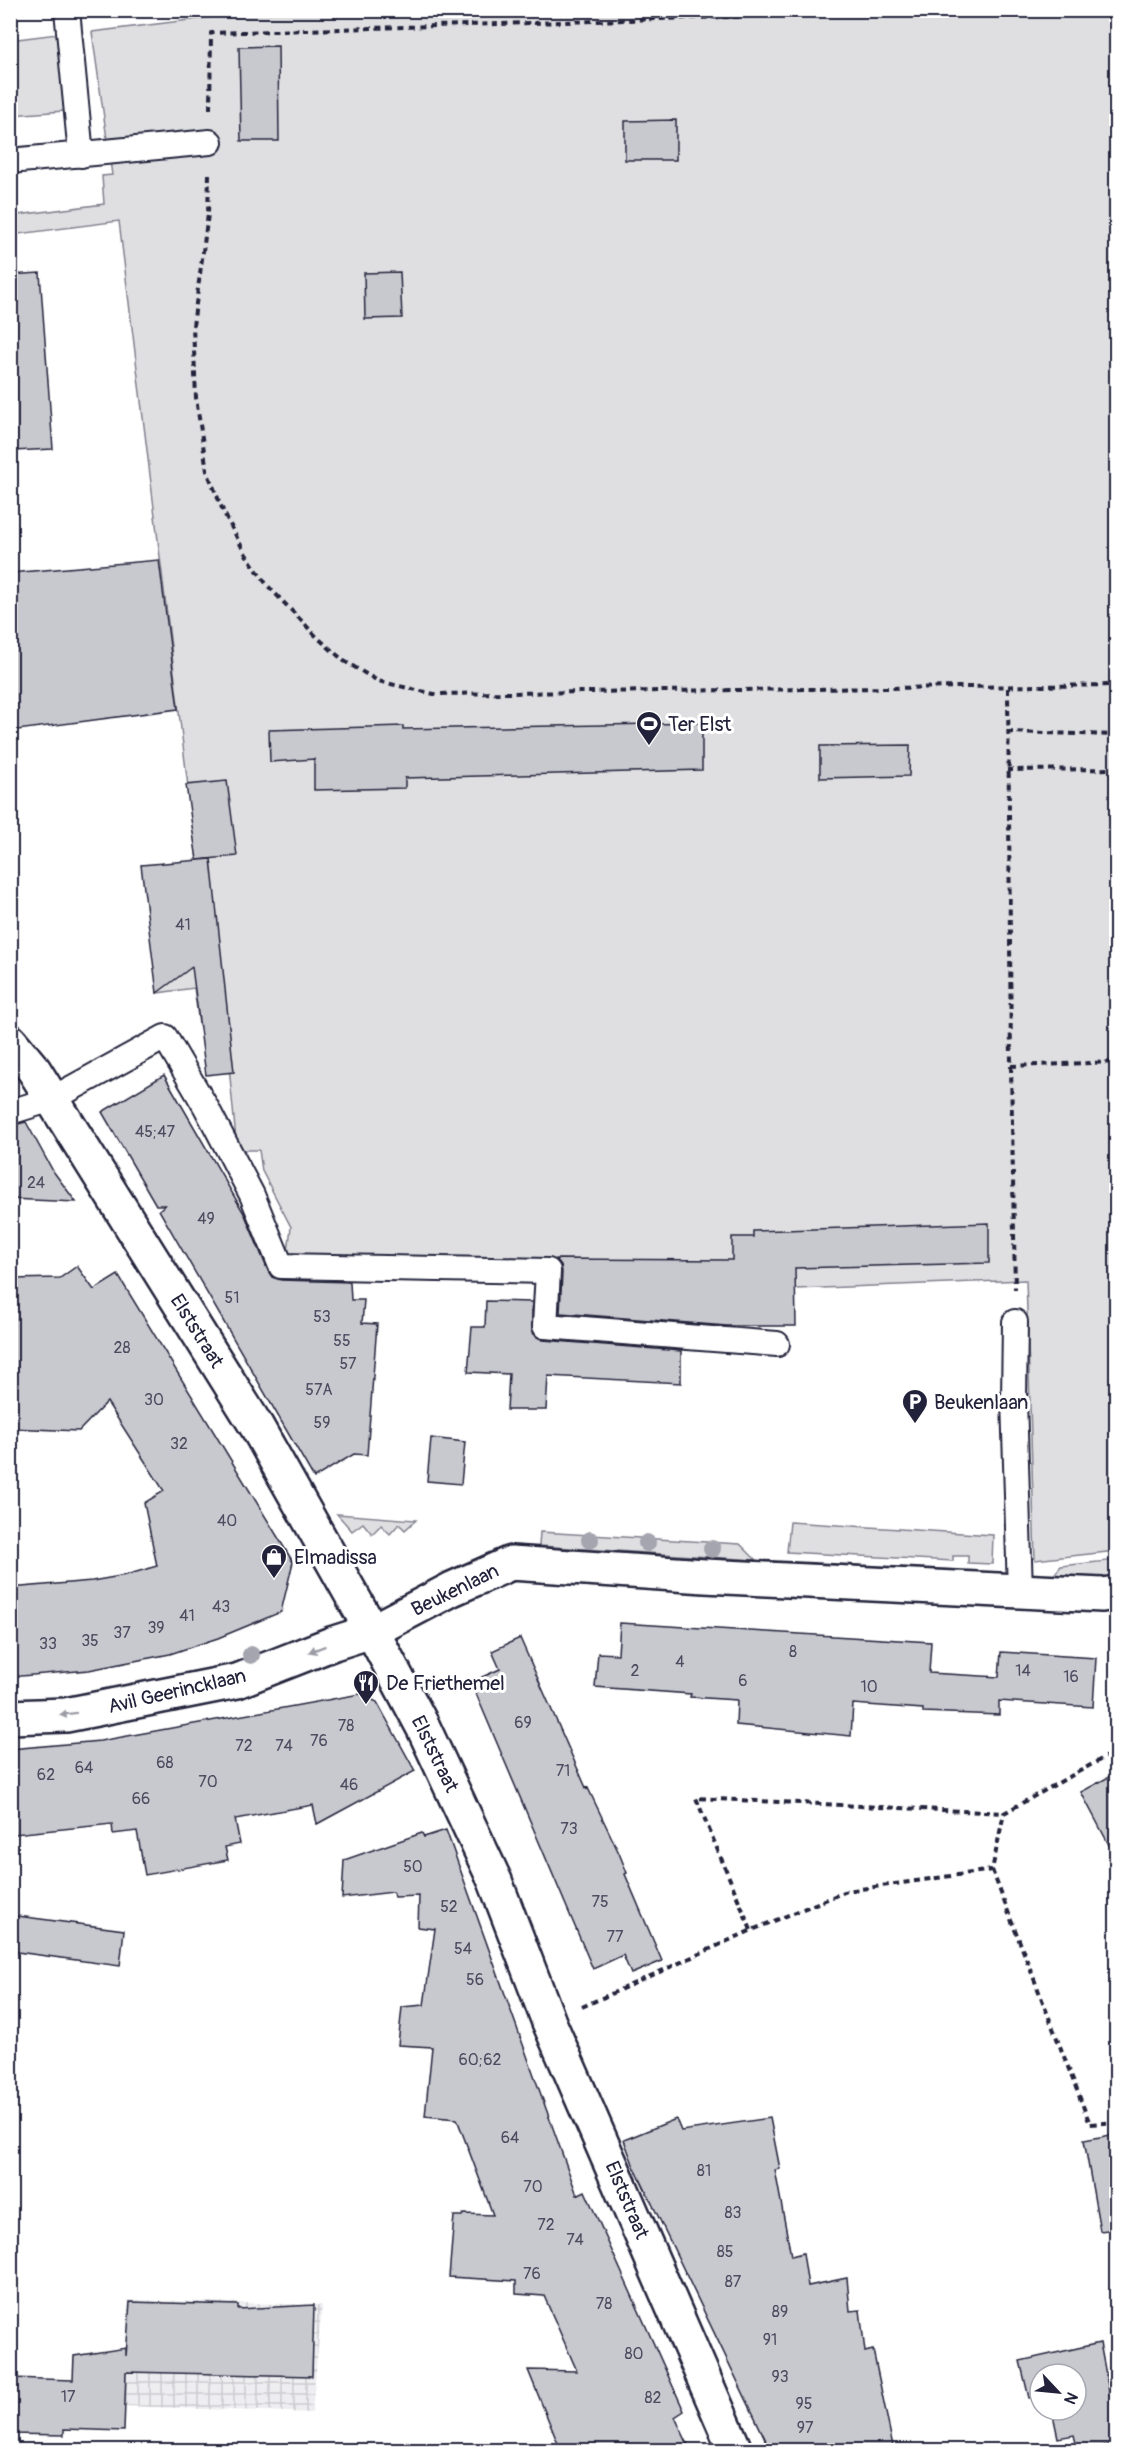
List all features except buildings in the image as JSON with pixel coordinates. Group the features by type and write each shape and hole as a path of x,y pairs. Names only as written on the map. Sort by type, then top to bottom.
{"street":[{"name":"Elststraat","path":"10,1041 34,1070 257,1427 372,1631 423,1727 495,1881 549,2022 735,2451"},
{"name":"Beukenlaan","path":"372,1631 452,1589 511,1563 705,1576 1020,1591 1112,1602"},
{"name":"Avil Geerincklaan","path":"10,1717 66,1715 237,1681 334,1643 372,1631"}],"lane":[{"path":"67,10 81,155"},
{"path":"10,160 210,142"},
{"path":"10,1112 52,1099 165,1037 206,1107 252,1195 281,1266 548,1271 545,1326 777,1344"},
{"path":"1015,1322 1014,1411 1020,1591"}],"path":[{"path":"741,17 764,10"},
{"path":"946,10 211,33 208,214 193,326 196,398 207,471 245,554 267,585 317,637 344,661 378,681 434,694 1116,685"},
{"path":"1008,688 1007,770 1015,1322"},
{"path":"1007,732 1116,735"},
{"path":"1007,770 1116,769"},
{"path":"1011,1066 1116,1062"},
{"path":"752,1930 696,1798 1004,1812 1116,1751"},
{"path":"1004,1812 992,1870 1090,2124 1116,2122"},
{"path":"549,2022 752,1930 847,1891 992,1870"}],"shaded area":[{"name":"Ter Elst","path":"271,10 1116,11 1116,1551 1035,1560 1026,1280 796,1289 701,1288 699,1260 287,1260 291,1227 262,1171 259,1150 237,1150 225,1025 221,1022 199,1025 194,988 157,993 197,860 119,221 11,235 10,216 104,204 102,176 112,175 92,32"},
{"path":"57,34 64,111 11,115 10,40"},
{"path":"337,1514 416,1520 405,1530 399,1524 390,1534 381,1525 372,1534 363,1523 352,1531"},
{"path":"790,1522 993,1535 992,1564 968,1563 968,1556 953,1556 953,1561 787,1552"},
{"path":"540,1532 740,1544 756,1560 539,1546"},
{"path":"1116,1560 1116,1577 1091,1580 1052,1577 1061,1566"},
{"path":"128,2300 322,2305 312,2413 125,2406"}],"place":[{"name":"Ter Elst","path":"649,747"},
{"name":"Beukenlaan","path":"915,1425"},
{"name":"Elmadissa","path":"274,1580"},
{"name":"De Friethemel","path":"366,1706"}]}
